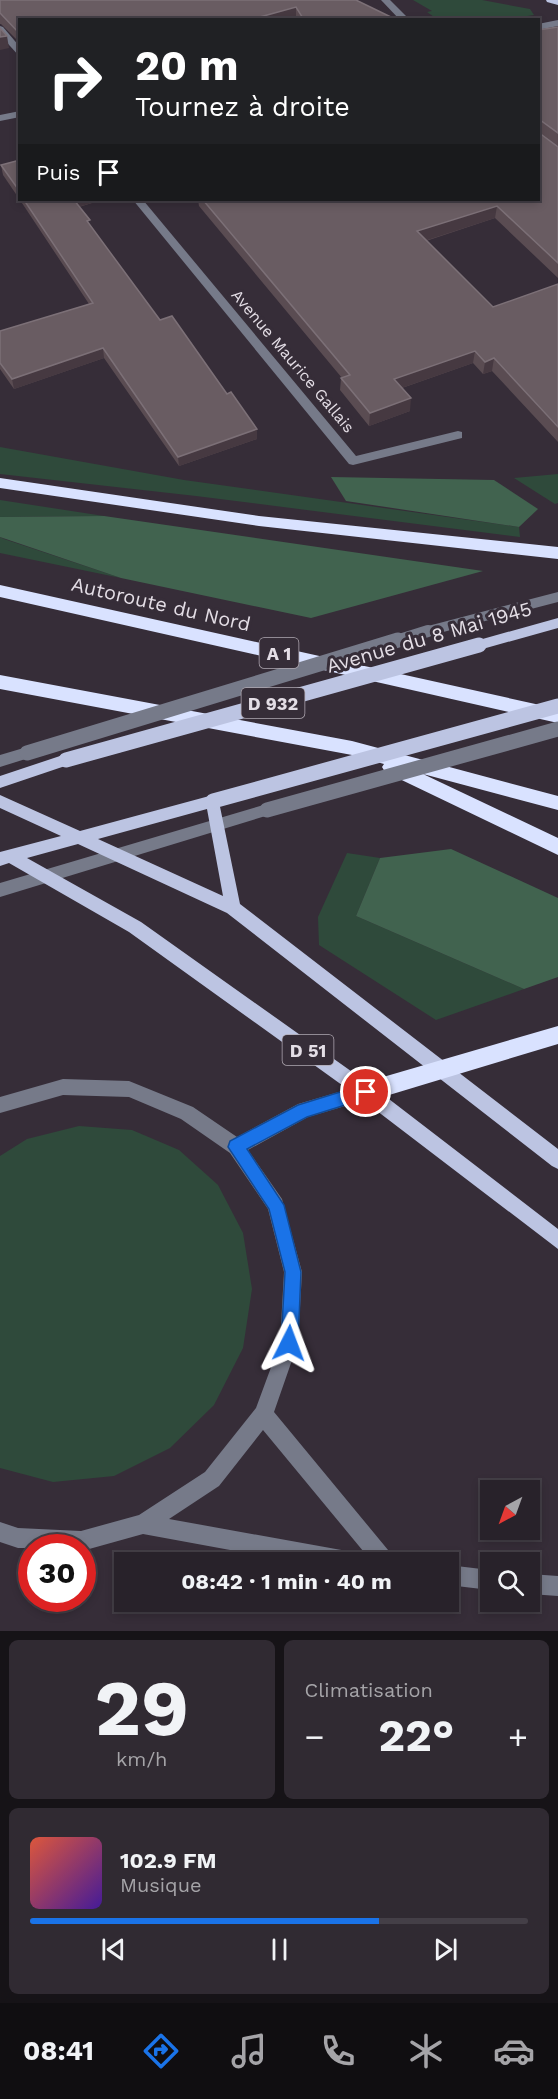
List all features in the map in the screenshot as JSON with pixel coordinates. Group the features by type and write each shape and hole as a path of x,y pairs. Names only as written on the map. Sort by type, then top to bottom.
{"highway":[{"path":"0,483 259,521 558,554"},
{"name":"Autoroute du Nord","path":"0,591 558,716"},
{"path":"0,681 352,748 558,803"},
{"path":"352,748 558,847"},
{"path":"366,1092 558,1035"}],"main road":[{"path":"550,0 558,2"},
{"name":"Avenue du 8 Mai 1945","path":"0,782 66,760 558,623"},
{"path":"5,858 558,706"},
{"path":"0,801 233,909 558,1160"},
{"path":"213,801 233,909"},
{"name":"D 51","path":"5,858 47,876 135,927 366,1092 558,1240"}],"street":[{"path":"385,0 404,18"},
{"path":"540,27 558,23"},
{"path":"0,29 18,52"},
{"path":"0,118 18,114"},
{"name":"Avenue Maurice Gallais","path":"139,201 353,461 458,435"},
{"path":"0,761 428,632 558,597"},
{"path":"0,890 119,856 218,824 558,729"},
{"path":"0,1105 63,1086 129,1089 187,1113 236,1147 276,1205 293,1272 289,1343 263,1414 212,1479 143,1524 81,1541 18,1538 0,1532"},
{"path":"236,1147 304,1110 366,1092"},
{"path":"263,1414 377,1552"},
{"path":"143,1524 297,1552"},
{"path":"459,1576 480,1579"},
{"path":"540,1585 558,1586"}],"green space":[{"path":"413,0 482,0 530,9 534,15 514,18 436,18 427,12 432,11"},
{"path":"0,447 184,480 519,527 520,537 0,474"},
{"path":"558,474 558,503 555,504 514,478"},
{"path":"331,477 494,480 538,509 519,527 346,501"},
{"path":"0,500 104,516 0,517"},
{"path":"104,516 483,571 311,618 121,578 0,537 0,517"},
{"path":"0,537 4,539 121,578 0,553"},
{"path":"451,849 558,898 558,977 524,989 356,916 380,858"},
{"path":"347,853 380,858 356,916 524,989 436,1020 319,945 318,917"},
{"path":"79,1126 132,1130 179,1150 218,1185 243,1233 252,1289 243,1348 214,1405 170,1448 114,1476 53,1482 0,1468 0,1156 27,1139"}],"building":[{"path":"0,0 356,0 393,18 303,18 296,7 256,18 18,18 18,32 0,13"},
{"path":"558,27 558,133 540,120 540,30"},
{"path":"0,28 7,36 0,37"},
{"path":"540,134 558,147 558,263 497,206 417,231 493,307 558,284 558,427 494,358 485,362 475,351 394,379 411,398 370,413 341,378 350,375 204,201 540,201"},
{"path":"18,161 18,189 1,165"},
{"path":"25,201 75,201 160,320 172,316 227,394 231,392 257,429 178,457 103,348 12,379 0,363 0,331 93,303"}],"route":[{"path":"289,1343 293,1272 276,1205 236,1147 304,1110 366,1092"}]}
